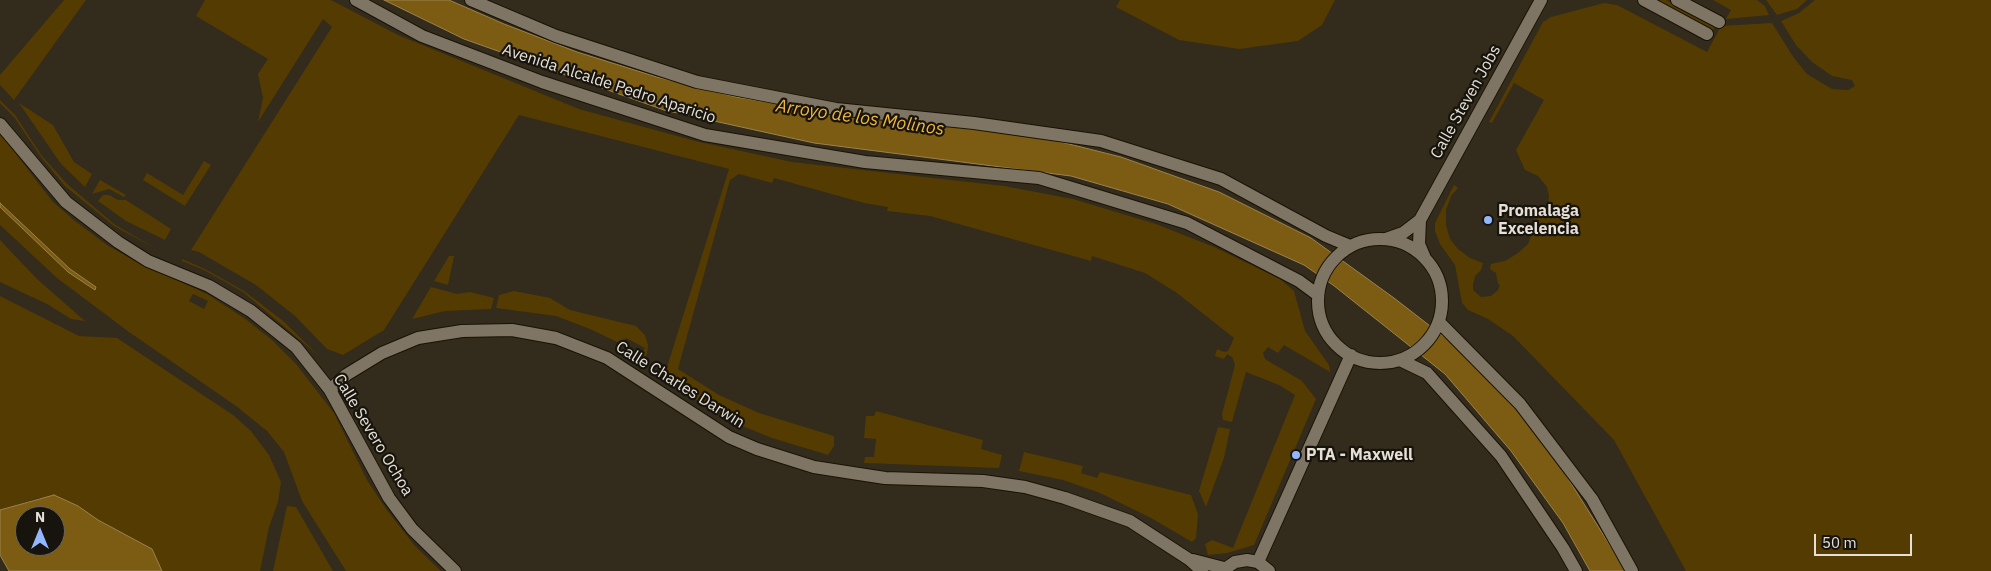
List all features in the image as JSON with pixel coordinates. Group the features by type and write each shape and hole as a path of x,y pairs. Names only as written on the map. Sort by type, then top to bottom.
{"street":[{"name":"Avenida Alcalde Pedro Aparicio","path":"356,0 422,36 542,82 705,135 865,162 1039,178 1178,220 1300,281 1318,295"},
{"name":"Avenida Alcalde Pedro Aparicio","path":"471,0 556,36 697,82 836,109 974,123 1101,141 1221,179 1350,246"},
{"name":"Calle Steven Jobs","path":"1386,240 1403,233 1420,220 1541,0"},
{"path":"1644,0 1707,34"},
{"path":"1678,0 1719,22"},
{"name":"Calle Severo Ochoa","path":"0,124 66,202 118,242 148,261 209,286 251,312 296,347 330,390 390,498 412,529 455,571"},
{"name":"Calle Steven Jobs","path":"1420,220 1419,244 1426,258"},
{"path":"1366,240 1386,240 1406,244 1426,258 1435,272 1441,286 1439,322 1430,338 1400,360 1382,363 1356,359 1336,345 1321,323 1317,301 1322,277 1332,261 1350,246 1366,240"},
{"path":"1439,322 1520,404 1592,499 1632,571"},
{"name":"Calle Charles Darwin","path":"330,390 346,375 382,353 418,338 462,331 512,330 556,338 607,358 730,438 757,449 814,467 886,478 983,481 1025,487 1065,498 1130,521 1190,560 1202,571"},
{"path":"1258,562 1351,355"},
{"path":"1400,360 1427,373 1500,456 1563,548 1576,571"},
{"name":"Calle Charles Darwin","path":"1190,560 1223,570"},
{"path":"1223,570 1235,562 1247,560 1258,562 1270,571"}],"shaded area":[{"path":"64,0 86,0 14,100 0,85 0,75"},
{"path":"205,0 331,0 398,35 579,109 695,141 792,162 1004,186 1073,199 1156,224 1214,247 1280,279 1294,291 1305,331 1329,365 1330,372 1284,345 1278,353 1268,347 1263,353 1265,359 1302,381 1316,399 1254,545 1227,553 1208,555 1205,544 1212,540 1233,548 1295,395 1279,385 1246,372 1232,422 1223,420 1222,414 1235,365 1232,357 1227,354 1224,359 1215,356 1217,349 1224,352 1228,351 1234,338 1177,293 1145,273 1092,256 1091,261 930,216 887,211 888,207 864,203 774,178 772,183 739,174 730,180 678,369 719,395 759,413 834,436 834,446 828,455 772,438 735,423 663,380 729,169 519,115 384,330 343,355 327,349 295,316 256,285 199,252 191,250 332,27 323,19 258,122 263,98 258,74 268,59 196,16"},
{"path":"1120,0 1335,0 1322,25 1298,41 1239,49 1179,40 1116,7"},
{"path":"1655,0 1666,0 1716,26 1713,30"},
{"path":"1713,0 1757,0 1765,6 1769,15 1726,19 1731,10"},
{"path":"1766,0 1807,0 1797,9 1777,15"},
{"path":"1815,0 1991,0 1991,571 1686,571 1614,440 1513,336 1488,319 1468,310 1462,303 1455,265 1440,244 1435,231 1435,223 1454,185 1458,188 1451,196 1446,210 1446,225 1450,239 1458,249 1470,258 1483,263 1481,270 1475,276 1473,285 1473,290 1481,297 1491,296 1498,290 1500,285 1498,284 1496,273 1490,269 1491,264 1505,261 1528,244 1533,230 1534,216 1543,211 1548,203 1549,196 1547,187 1538,176 1525,170 1516,150 1544,100 1514,83 1492,123 1489,122 1543,22 1551,17 1604,3 1617,5 1707,52 1721,26 1772,23 1794,58 1807,74 1832,89 1848,90 1855,86 1852,80 1832,76 1812,62 1796,45 1781,21 1799,13"},
{"path":"0,100 15,115 42,156 67,184 114,224 158,250 114,226 65,186 41,157 14,117 0,103"},
{"path":"19,103 53,125 74,162 92,174 85,187 61,164"},
{"path":"0,133 52,201 75,221 107,245 135,261 207,294 244,318 272,340 296,364 334,413 367,480 386,509 415,546 441,571 346,571 302,501 284,452 267,431 236,406 129,332 57,278 0,225 0,207 68,272 95,290 96,287 70,269 0,203","holes":["193,294 208,301 204,309 189,301"]},
{"path":"204,161 211,165 185,206 143,180 147,173 183,195"},
{"path":"100,180 126,195 124,197 109,189 92,194"},
{"path":"103,195 109,195 118,200 126,200 171,229 165,240 126,221 98,201"},
{"path":"0,240 37,279 85,321 71,319 47,304 0,282"},
{"path":"449,256 454,256 448,285 434,281"},
{"path":"182,259 205,269 244,291 282,320 319,356 243,292 204,270 182,261"},
{"path":"431,287 457,294 470,292 494,298 491,309 445,311 412,319"},
{"path":"514,291 550,298 570,310 636,326 645,335 648,345 647,354 644,359 640,357 645,348 626,338 621,344 590,329 556,316 496,308 499,295"},
{"path":"0,296 79,336 117,338 233,415 251,431 269,455 281,482 278,502 269,527 260,571 162,571 152,549 98,520 78,506 39,498 0,510"},
{"path":"876,411 983,440 981,449 1002,455 999,468 864,463 865,457 874,457 876,439 864,438 866,416 874,416"},
{"path":"1218,427 1230,429 1224,458 1206,507 1199,491"},
{"path":"1024,452 1083,466 1081,473 1097,478 1100,472 1191,495 1198,514 1196,538 1192,542 1151,518 1100,493 1063,480 1019,471"},
{"path":"287,506 296,507 333,571 273,571"}],"water":[{"name":"Arroyo de los Molinos","path":"384,0 449,0 504,24 577,52 657,77 736,97 873,119 992,131 1057,141 1121,157 1219,192 1311,238 1394,298 1470,357 1505,395 1559,464 1626,571 1590,571 1563,523 1511,451 1445,374 1333,285 1304,265 1168,204 1071,176 814,143 664,110 464,39"},
{"path":"0,203 70,269 96,287 95,290 68,272 0,207"},
{"path":"54,495 78,506 98,520 152,549 162,571 9,571 0,555 0,510"}],"place":[{"name":"Promalaga Excelencia","path":"1488,220"},
{"name":"PTA - Maxwell","path":"1296,455"}]}
